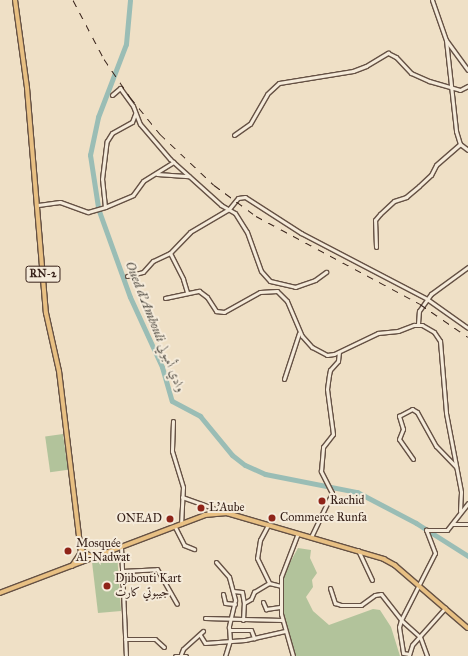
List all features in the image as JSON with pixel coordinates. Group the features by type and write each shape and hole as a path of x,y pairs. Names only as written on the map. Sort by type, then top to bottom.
{"highway":[{"name":"RN-2","path":"15,0 23,56 38,205 46,313 59,371 82,562"},
{"path":"81,550 95,557"},
{"path":"81,550 89,559"},
{"path":"72,566 78,559 81,550"}],"main road":[{"path":"0,594 211,513 228,513 358,550 395,565 468,628"}],"street":[{"path":"432,0 446,40 460,144 468,150"},
{"path":"446,40 468,70"},
{"path":"234,135 250,124 267,94 279,83 353,71 366,66 388,53 396,57 411,73 460,90 468,86"},
{"path":"112,94 120,88 136,112 146,132 173,162 221,206 229,209 243,222 261,271 270,281 295,286 315,280 326,272"},
{"path":"105,207 102,179 107,141 112,133 132,122 136,112"},
{"path":"376,247 376,220 380,214 394,201 406,197 419,186 431,175 436,165 460,144"},
{"path":"38,205 60,202 88,212 105,207 132,195 143,181 173,162"},
{"path":"155,174 190,176"},
{"path":"127,276 140,274 153,261 170,253 184,236 229,209 238,198 245,197 301,233 427,299 468,328"},
{"path":"170,253 184,279 187,292"},
{"path":"418,324 419,311 427,299 451,278 468,267"},
{"path":"269,290 270,281"},
{"path":"165,298 187,292 203,293 216,310 224,312 242,304 253,295 269,290 284,296 299,333 320,352 331,355 378,333 398,331 418,324 434,332 440,341 447,424 456,467 460,511"},
{"path":"284,379 299,333"},
{"path":"311,537 332,493 321,472 322,448 333,434 328,403 329,375 330,370 338,361 339,352"},
{"path":"413,459 399,439 403,429 399,416 412,409 417,412 436,446 456,467"},
{"path":"173,421 172,451 183,486 181,524"},
{"path":"182,496 228,513"},
{"path":"445,608 420,637 409,655 403,653 399,627 401,620 435,553 426,530 445,531 468,503"},
{"path":"452,524 468,524"},
{"path":"268,525 260,540 257,558 269,583"},
{"path":"175,527 184,545 194,549"},
{"path":"293,656 282,620 280,606 282,573 298,533"},
{"path":"121,547 126,656"},
{"path":"358,550 372,580"},
{"path":"216,562 229,578 235,604 230,630 230,640 225,656"},
{"path":"122,571 157,569 178,604"},
{"path":"244,603 251,599 254,592 269,583 281,586"},
{"path":"330,588 335,603 341,605 364,604 374,595 381,594 401,620 420,637 427,656"},
{"path":"233,591 242,592 244,603 243,620"},
{"path":"223,594 225,603 235,604"},
{"path":"263,602 266,609 280,606"},
{"path":"205,618 282,620"},
{"path":"230,630 251,630 254,638"},
{"path":"181,654 183,649 203,631"},
{"path":"200,635 205,643 254,638 285,631"},
{"path":"125,639 155,638 164,647"},
{"path":"175,656 181,654 186,656"}],"green space":[{"path":"63,434 68,470 50,472 45,437"},
{"path":"298,548 311,550 310,558 317,573 312,580 313,587 306,597 313,611 329,625 373,609 380,610 391,627 400,656 295,656 282,615 282,577"},
{"name":"Djibouti Kart جيبوتي كارت","path":"117,553 121,611 98,613 92,562"}],"waterway":[{"name":"Oued d'Ambouli وادي أمبولي","path":"98,207 90,155 98,117 126,44 130,0"},
{"name":"Oued d'Ambouli وادي أمبولي","path":"99,211 130,297 162,367 172,401 200,416 232,455 245,465 265,474 357,492 416,523 468,556"}],"railway":[{"path":"73,0 104,59 130,97 160,134 214,185 256,216 420,304 468,337"}],"place":[{"name":"Rachid","path":"322,501"},
{"name":"L'Aube","path":"201,508"},
{"name":"Commerce Runfa","path":"272,518"},
{"name":"ONEAD","path":"170,519"},
{"name":"Mosquée Al-Nadwat","path":"68,551"},
{"name":"Djibouti Kart جيبوتي كارت","path":"107,586"}]}
